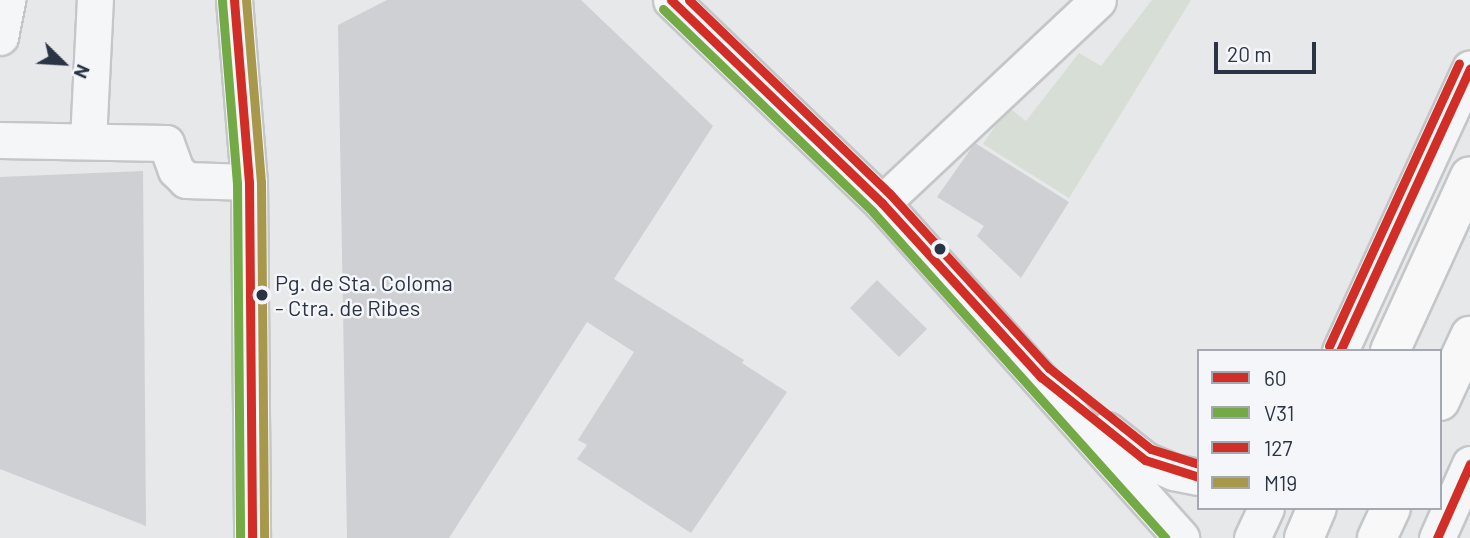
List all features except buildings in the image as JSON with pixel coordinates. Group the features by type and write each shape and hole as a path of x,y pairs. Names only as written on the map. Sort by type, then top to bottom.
{"highway":[{"path":"1391,349 1470,176"},
{"path":"1442,397 1470,336"},
{"path":"1304,538 1316,510"},
{"path":"1377,538 1390,510"}],"street":[{"path":"0,37 7,0"},
{"path":"88,141 94,0"},
{"path":"234,0 248,182 252,538"},
{"path":"671,0 882,203 1041,377 1181,538"},
{"path":"882,203 1098,0"},
{"path":"1341,349 1470,68"},
{"path":"0,140 166,143 176,170 186,180 248,182"},
{"path":"1041,377 1145,460 1172,472 1197,477"},
{"path":"1437,538 1470,464"},
{"path":"1252,538 1265,510"}],"shaded area":[{"path":"1152,0 1191,0 1069,198 983,144 1008,107 1026,121 1079,53 1101,66"}],"transit line":[{"name":"60","path":"234,0 249,182 252,538"},
{"name":"M19","path":"246,0 261,182 264,538"},
{"name":"60","path":"671,0 882,203 1041,377 1145,460 1197,476"},
{"name":"127","path":"689,0 890,194 1049,368 1151,449 1197,463"},
{"name":"V31","path":"222,1 237,183 240,538"},
{"name":"V31","path":"663,9 873,212 1165,538"},
{"name":"127","path":"1329,346 1459,63"},
{"name":"60","path":"1341,349 1470,68"},
{"name":"60","path":"1437,538 1470,464"}],"place":[{"name":"Pg. de Sta. Coloma - Ctra. de Ribes","path":"262,295"}]}
